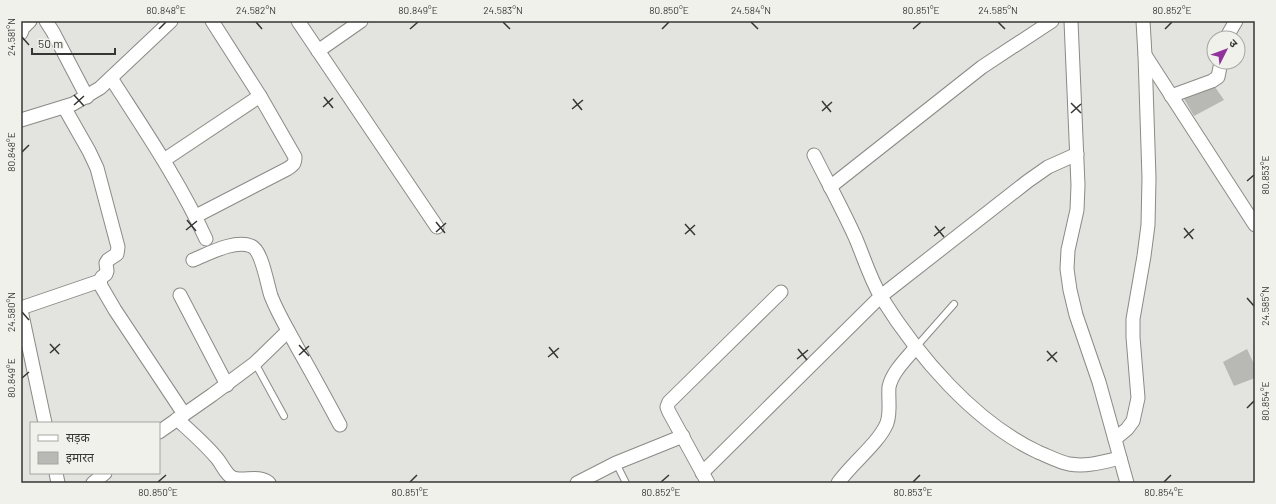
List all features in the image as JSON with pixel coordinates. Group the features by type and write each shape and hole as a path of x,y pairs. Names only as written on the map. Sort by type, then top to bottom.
{"street":[{"path":"21,33 23,28 30,21"},
{"path":"46,21 87,97"},
{"path":"21,120 64,107 87,97 100,88 171,21"},
{"path":"196,216 293,165 295,162 295,157 288,143 212,21"},
{"path":"298,21 437,226"},
{"path":"318,51 361,21"},
{"path":"830,187 982,67 1052,21"},
{"path":"1071,21 1078,185 1077,210 1068,250 1067,268 1076,315 1095,369 1127,483"},
{"path":"1115,439 1127,429 1133,421 1138,398 1133,319 1148,225 1149,178 1143,21"},
{"path":"1231,30 1236,21"},
{"path":"1145,55 1255,225"},
{"path":"1171,96 1212,81 1218,77 1219,70"},
{"path":"111,78 164,160 196,216 206,239"},
{"path":"164,160 260,96"},
{"path":"45,422 21,309 100,281 107,271 106,263 117,254 118,247 97,168 64,107"},
{"path":"781,292 669,402 667,407 669,412 705,478 881,296 1038,173 1077,154"},
{"path":"814,155 855,238 868,272 881,296 916,347 956,391 991,422 1023,445 1048,456 1069,464 1087,465 1120,458"},
{"path":"193,260 226,247 236,245 244,244 257,249 271,297 340,425"},
{"path":"100,281 101,286 115,310 181,417 215,455 230,476 235,479 260,478 269,483"},
{"path":"180,295 227,385"},
{"path":"160,431 255,364 288,331"},
{"path":"838,483 846,472 880,435 887,423 890,385 892,378 916,347"},
{"path":"577,483 616,463 683,436"},
{"path":"93,483 104,474"}],"lane":[{"path":"916,347 954,304"},
{"path":"255,364 284,416"},
{"path":"616,463 626,483"}],"building":[{"path":"1213,84 1224,100 1194,116 1183,97"},
{"path":"1247,349 1255,366 1255,378 1234,386 1223,362"}]}
